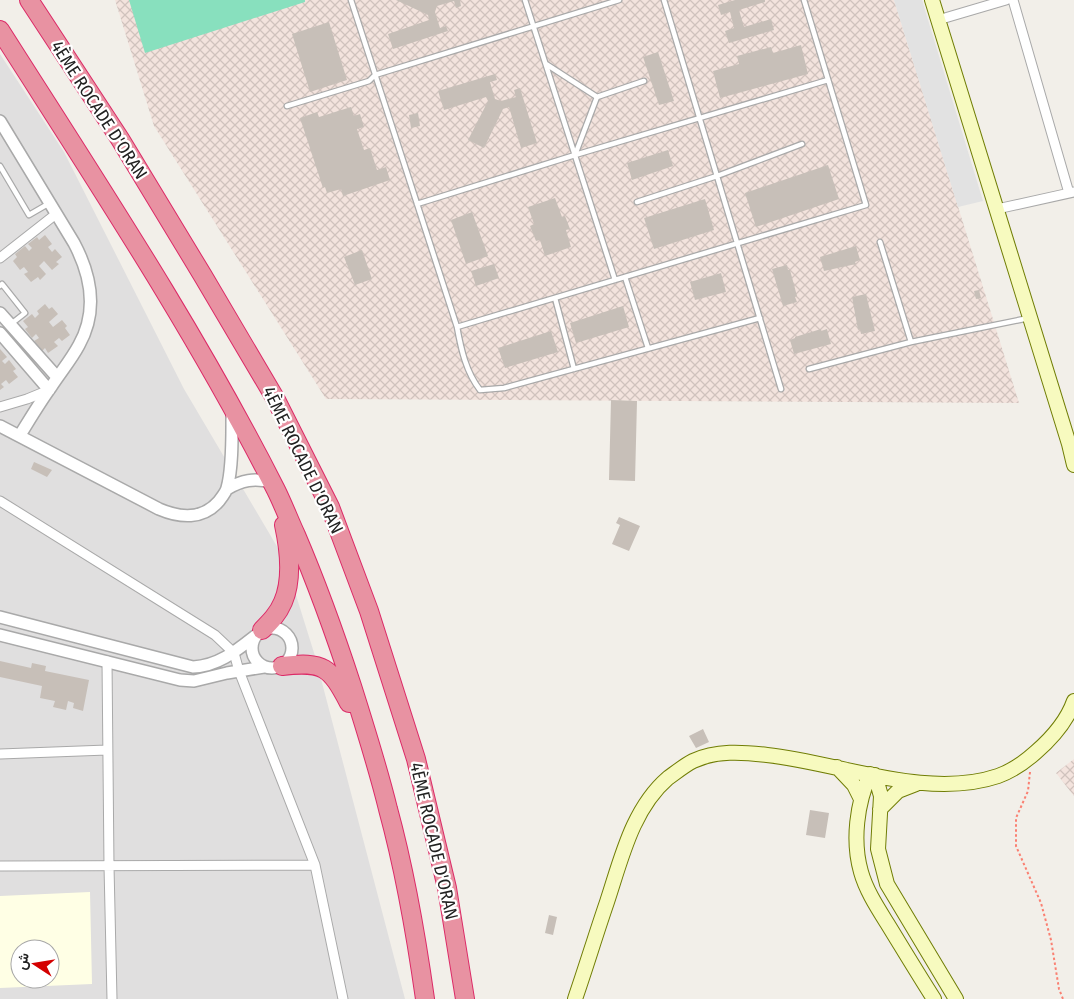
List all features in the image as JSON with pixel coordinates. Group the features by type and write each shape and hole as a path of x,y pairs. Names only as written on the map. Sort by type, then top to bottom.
{"highway":[{"name":"4ÈME ROCADE D'ORAN","path":"29,0 120,139 208,284 275,398 330,507 368,611 416,759 447,888 464,999"},
{"name":"4ÈME ROCADE D'ORAN","path":"0,30 158,280 232,406 274,486 319,590 343,657 370,745 389,811 403,870 417,941 425,999"},
{"path":"259,634 275,616 283,602 288,580 286,532 274,486"},
{"path":"273,666 312,664 328,671 338,682 370,745"}],"main road":[{"path":"932,0 1074,465"},
{"path":"575,999 631,831 648,800 667,779 693,761 722,753 750,753 836,767 898,780 943,785 971,782 999,776 1025,762 1047,743 1070,714 1074,701"},
{"path":"836,767 849,779 861,799"},
{"path":"873,774 861,799 858,841 858,858 861,872 875,903 934,999"},
{"path":"873,774 880,790 878,849 887,884 956,999"},
{"path":"880,809 898,791 921,783"}],"street":[{"path":"938,20 1006,0"},
{"path":"997,209 1072,192 1013,0"},
{"path":"0,121 84,262 90,282 91,304 88,324 80,344 20,435"},
{"path":"0,258 56,214"},
{"path":"0,313 57,377"},
{"path":"0,333 49,390"},
{"path":"0,407 49,390"},
{"path":"227,489 232,440 232,406"},
{"path":"0,426 173,515 190,516 203,513 214,507 227,489 237,483 260,479 274,486"},
{"path":"0,501 215,635 234,653 239,671 315,865 343,999"},
{"path":"0,617 193,668 207,667 234,653 268,628 275,628 287,635 292,648 291,655 273,666 194,681 180,680 0,635"},
{"path":"259,634 252,642 252,654 255,659 273,666"},
{"path":"106,661 112,999"},
{"path":"0,754 107,750"},
{"path":"0,866 315,865"}],"lane":[{"path":"351,0 457,327 461,350 472,380 480,390 504,388 760,318"},
{"path":"525,0 615,280"},
{"path":"287,106 369,81 375,75 619,0"},
{"path":"664,0 781,389"},
{"path":"457,327 866,205 804,0"},
{"path":"546,64 598,98"},
{"path":"417,204 699,117 828,80"},
{"path":"575,155 598,98 644,81"},
{"path":"637,202 717,176 802,144"},
{"path":"0,166 30,215 50,203"},
{"path":"880,242 911,342"},
{"path":"625,277 648,348"},
{"path":"0,286 2,284 25,313 10,325"},
{"path":"555,298 574,368"},
{"path":"809,369 911,342 1030,318"}],"path":[{"path":"1025,762 1030,770 1030,777 1028,791 1016,818 1016,846 1041,903 1051,940 1062,999"}],"shaded area":[{"path":"115,0 894,0 1019,403 326,399 154,126"},
{"path":"894,0 922,0 983,201 958,207"},
{"path":"0,54 64,152 184,389 285,560 315,656 405,999 0,999"},
{"path":"1074,759 1074,796 1056,773"},
{"path":"90,892 92,984 60,985 60,939 10,939 10,988 0,988 0,896"}],"green space":[{"path":"129,0 305,0 305,2 145,53"}],"building":[{"path":"396,0 460,0 461,6 456,8 454,1 437,6 435,12 440,28 446,26 448,31 393,49 388,34 429,20 428,15"},
{"path":"735,0 765,0 765,2 739,10 744,27 771,19 774,30 729,43 725,31 734,28 730,12 721,15 718,5"},
{"path":"329,22 347,80 310,92 292,34"},
{"path":"801,45 808,74 720,98 713,71 739,64 737,56 771,47 773,53"},
{"path":"658,52 674,101 659,105 643,57"},
{"path":"495,74 497,80 490,82 495,99 501,101 516,97 514,90 520,88 537,143 521,148 509,107 503,109 484,148 468,140 488,101 486,97 444,110 438,91"},
{"path":"351,107 354,116 360,114 364,127 357,129 364,150 370,148 377,170 386,167 390,180 343,196 341,189 327,193 325,187 323,188 300,118 317,112 319,117"},
{"path":"418,113 420,126 411,128 409,115"},
{"path":"668,150 673,166 632,180 627,163"},
{"path":"828,165 839,199 756,227 745,193"},
{"path":"555,198 562,217 565,216 570,229 566,230 571,247 545,256 540,240 536,241 530,226 534,224 528,207"},
{"path":"705,199 714,230 654,249 644,218"},
{"path":"472,212 488,256 466,264 451,220"},
{"path":"45,235 52,244 48,247 52,252 55,249 62,257 56,262 59,264 52,270 44,261 39,266 46,274 40,280 38,277 31,282 24,274 28,272 24,267 20,270 13,261 17,257 15,254 25,246 29,251 32,248 28,244 37,237 39,240"},
{"path":"856,246 860,260 855,262 856,264 824,271 820,257"},
{"path":"362,250 372,279 355,285 344,257"},
{"path":"494,264 499,278 476,286 471,271"},
{"path":"787,265 788,270 790,270 797,302 783,306 772,269"},
{"path":"721,273 726,292 695,300 690,282"},
{"path":"979,290 981,298 976,299 974,291"},
{"path":"866,294 875,331 861,334 860,329 858,330 852,297"},
{"path":"45,304 49,309 52,307 58,314 49,322 53,327 62,320 67,326 65,328 70,335 62,341 59,338 54,342 58,346 48,353 45,348 42,351 34,341 39,338 36,334 32,338 25,329 28,327 23,321 32,314 35,318 39,314 37,311"},
{"path":"623,306 629,327 576,343 570,323"},
{"path":"821,329 821,331 827,329 831,344 794,354 790,340"},
{"path":"551,331 558,352 505,368 498,348"},
{"path":"0,349 7,357 2,361 5,364 9,360 16,369 13,371 18,377 9,384 6,380 1,384 4,387 0,390"},
{"path":"611,400 637,401 635,481 609,480"},
{"path":"34,462 52,470 47,477 31,469"},
{"path":"619,517 640,526 629,551 612,544 620,525 616,523"},
{"path":"0,661 31,668 32,663 46,666 45,671 89,680 83,711 73,708 74,703 68,701 66,710 53,707 55,701 40,698 42,686 0,677"},
{"path":"703,729 709,742 696,748 689,736"},
{"path":"810,810 829,813 825,838 806,835"},
{"path":"549,915 557,917 553,935 545,933"}]}
